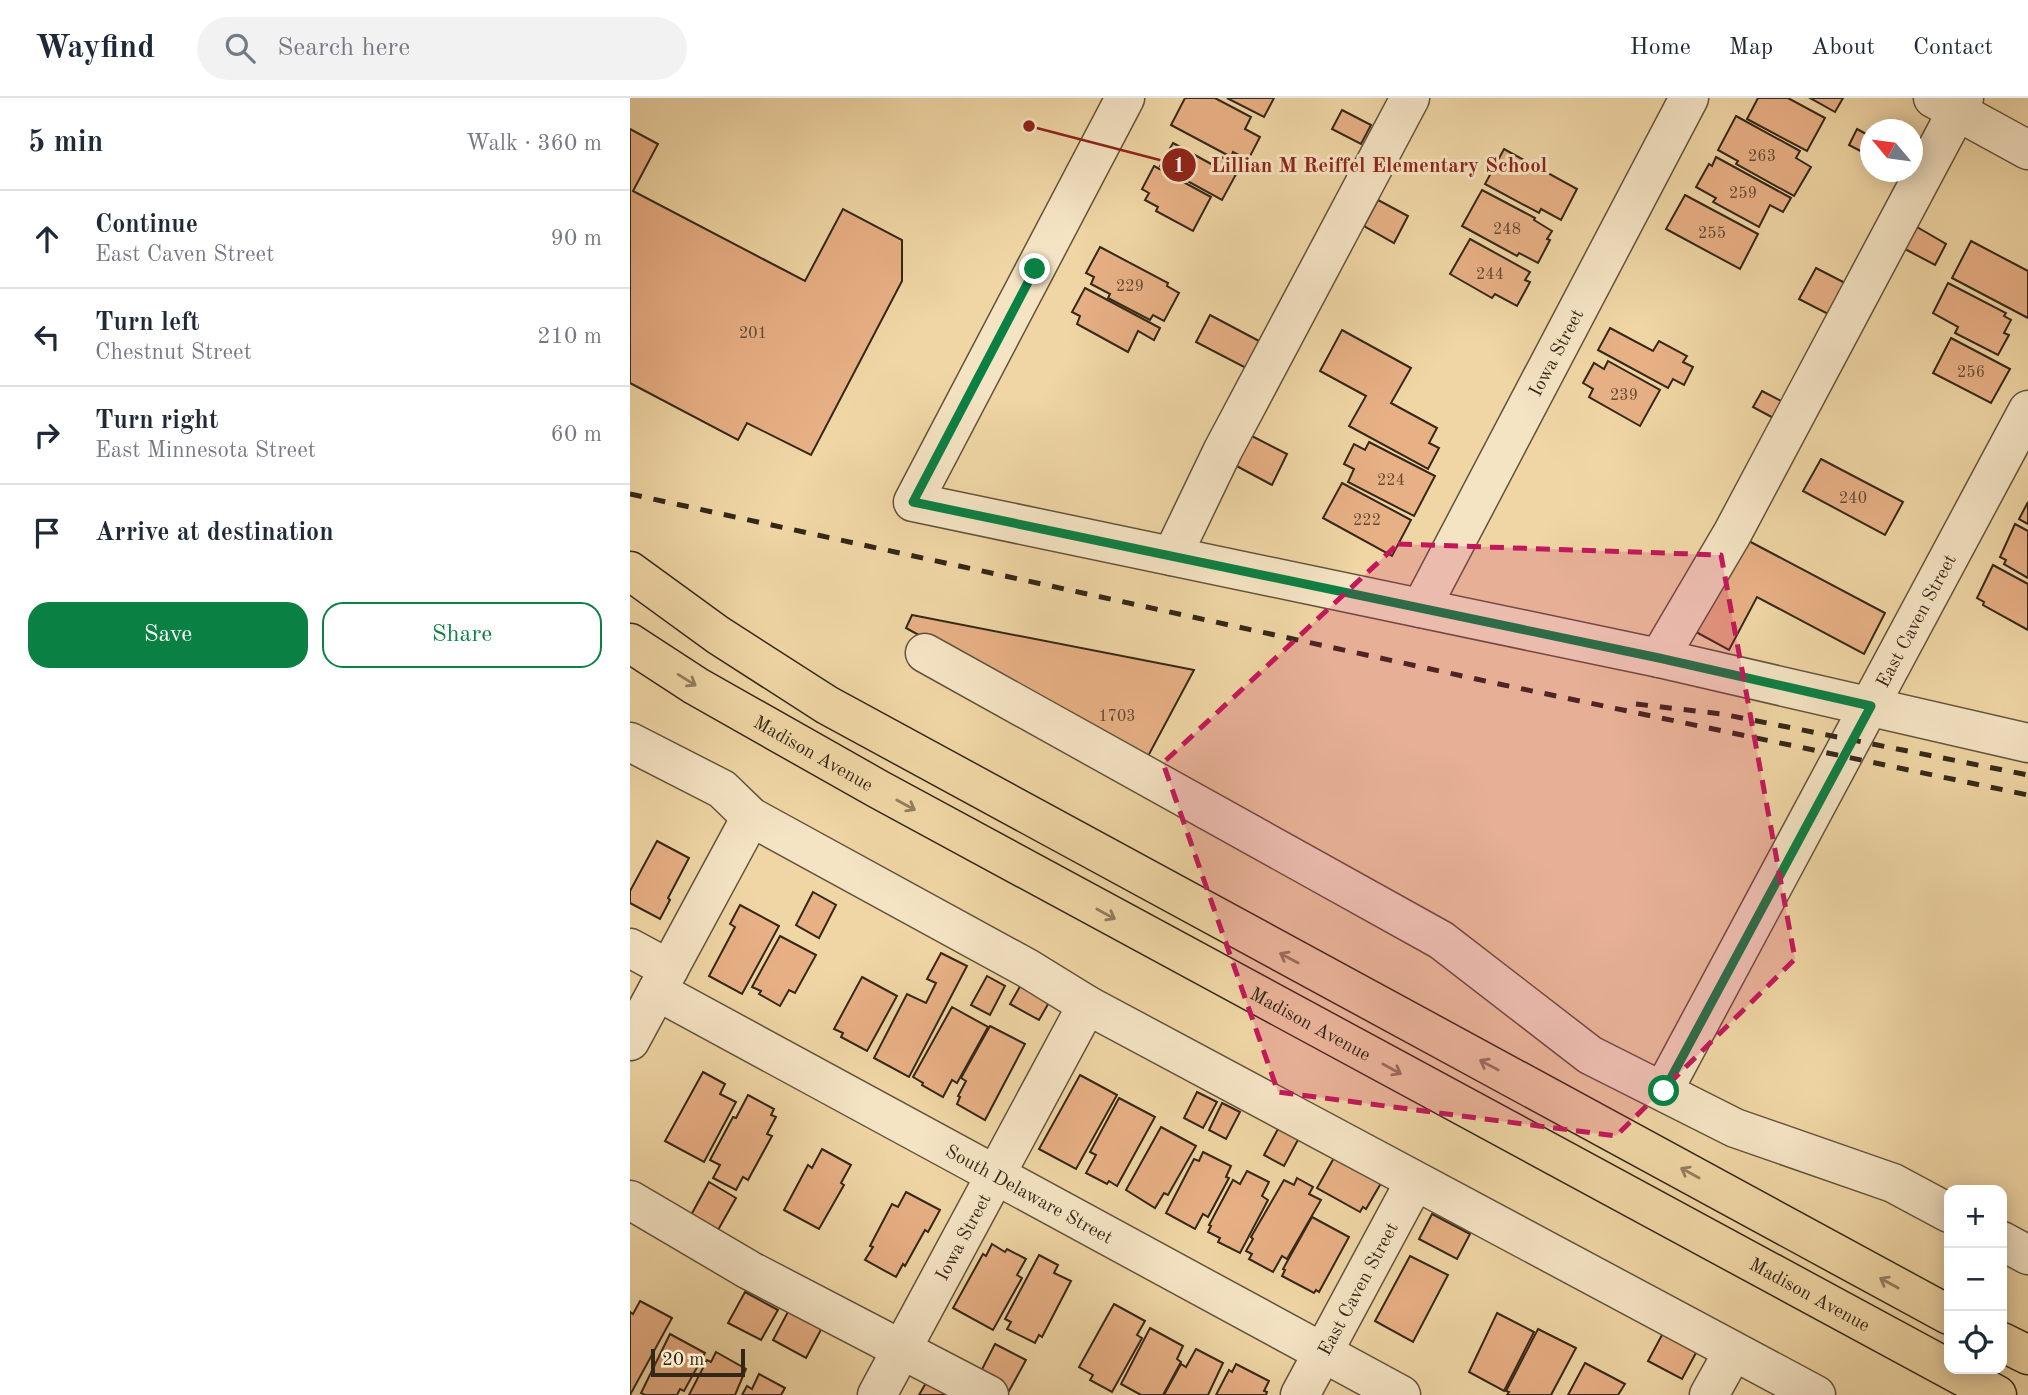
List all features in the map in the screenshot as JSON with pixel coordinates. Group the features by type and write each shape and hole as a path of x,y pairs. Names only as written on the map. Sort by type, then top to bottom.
{"main road":[{"path":"630,571 718,635 827,705 1944,1312"},
{"name":"Madison Avenue","path":"630,643 696,686 878,789 1997,1395"},
{"path":"2007,1344 2028,1355"}],"street":[{"path":"1125,98 913,502 1659,658 2028,743"},
{"path":"1172,556 1223,450 1410,98"},
{"name":"Iowa Street","path":"1421,608 1689,98"},
{"path":"1659,658 1732,534 1952,102 2028,150"},
{"name":"East Caven Street","path":"1664,1091 2028,410"},
{"path":"925,653 1441,940 1590,1055 1735,1128 1893,1183 1944,1210"},
{"path":"630,742 722,789 751,817 1027,968 1087,1005 1816,1395"},
{"path":"630,1041 751,817"},
{"name":"South Delaware Street","path":"630,948 663,980 995,1175 1401,1395"},
{"name":"Iowa Street","path":"877,1395 1087,1005"},
{"name":"East Caven Street","path":"1300,1395 1415,1181"},
{"path":"630,1200 749,1270 989,1395"},
{"path":"2007,1244 2028,1255"},
{"path":"1709,1395 1733,1352"}],"highlighted area":[{"path":"1398,544 1721,555 1795,959 1616,1136 1278,1092 1163,763"}],"building":[{"path":"1185,98 1215,98 1251,117 1245,129 1260,137 1248,160 1233,152 1231,157 1171,125"},
{"path":"1227,98 1274,98 1264,117"},
{"path":"1758,98 1788,98 1825,118 1807,151 1747,119"},
{"path":"1810,98 1843,98 1835,112"},
{"path":"1342,110 1371,125 1361,144 1332,129"},
{"path":"1736,116 1800,151 1796,158 1811,167 1794,196 1736,164 1738,161 1718,150"},
{"path":"630,129 658,144 633,191 805,281 843,209 902,240 902,281 811,455 747,423 738,440 630,383"},
{"path":"1857,129 1860,131 1860,151 1849,145"},
{"path":"1173,143 1213,165 1218,155 1240,167 1222,200 1160,166"},
{"path":"1504,149 1577,189 1561,220 1541,209 1539,213 1485,184"},
{"path":"1716,157 1791,198 1783,212 1770,205 1759,227 1713,202 1716,198 1696,187"},
{"path":"1154,166 1211,197 1193,231 1156,211 1158,207 1145,200 1149,193 1142,189"},
{"path":"1482,190 1535,218 1534,220 1552,231 1538,263 1519,253 1517,256 1462,226"},
{"path":"1685,195 1758,234 1740,269 1666,229"},
{"path":"1378,200 1408,216 1394,243 1364,226"},
{"path":"1917,227 1946,244 1935,265 1905,249"},
{"path":"1470,239 1530,272 1525,280 1530,282 1517,306 1495,294 1492,298 1450,274"},
{"path":"1971,241 2028,271 2028,318 1952,278"},
{"path":"1100,247 1168,283 1167,286 1179,293 1164,321 1153,315 1150,320 1108,298 1110,294 1091,284 1094,277 1086,273"},
{"path":"1816,268 1847,284 1830,315 1799,299"},
{"path":"1948,283 2006,313 2004,316 2011,320 2004,333 2009,335 1998,355 1955,333 1958,327 1933,313"},
{"path":"1085,288 1160,328 1154,340 1138,331 1128,352 1077,324 1080,316 1072,312"},
{"path":"1210,315 1261,342 1246,368 1196,342"},
{"path":"1610,328 1653,351 1659,341 1687,356 1683,362 1693,367 1684,385 1673,379 1668,388 1598,350"},
{"path":"1342,330 1411,368 1391,403 1437,428 1429,443 1439,448 1428,469 1349,426 1366,396 1320,371"},
{"path":"1951,338 2010,369 1991,403 1933,373"},
{"path":"1608,361 1660,390 1640,426 1589,397 1593,389 1583,383 1594,363 1604,369"},
{"path":"1762,391 1787,404 1779,421 1753,407"},
{"path":"1246,433 1287,454 1272,485 1231,463"},
{"path":"1369,442 1435,476 1414,516 1348,482 1354,469 1344,464 1354,444 1365,450"},
{"path":"1821,459 1903,502 1885,535 1803,491"},
{"path":"1342,483 1411,520 1392,556 1323,518"},
{"path":"2028,502 2028,524 2019,519"},
{"path":"2015,524 2028,531 2028,578 2004,564 2006,560 2000,557"},
{"path":"1745,539 1885,613 1864,654 1757,597 1729,650 1696,632"},
{"path":"1993,565 2028,584 2028,630 1983,605 1984,602 1977,598"},
{"path":"912,615 1194,670 1146,760 906,628"},
{"path":"657,841 689,858 660,919 630,903 630,891"},
{"path":"813,892 836,905 819,938 796,925"},
{"path":"740,905 779,926 742,994 709,976 735,927 730,924"},
{"path":"780,936 816,955 795,993 789,990 780,1006 752,987"},
{"path":"941,953 967,966 909,1077 874,1058 907,994 926,1003 936,983 927,979"},
{"path":"987,976 1005,986 990,1015 971,1005"},
{"path":"862,977 897,996 867,1051 841,1037 843,1033 834,1029"},
{"path":"1022,983 1051,999 1039,1020 1010,1004"},
{"path":"952,1007 988,1027 957,1083 952,1080 943,1097 913,1077"},
{"path":"990,1026 1025,1044 985,1120 957,1104 966,1081 961,1078"},
{"path":"703,1072 725,1084 720,1094 736,1102 704,1162 665,1141"},
{"path":"1080,1075 1117,1095 1076,1169 1039,1149"},
{"path":"1197,1092 1217,1102 1203,1128 1184,1118"},
{"path":"748,1095 774,1109 771,1115 776,1117 767,1134 772,1136 748,1180 743,1177 736,1190 713,1178 720,1165 710,1160"},
{"path":"1119,1098 1155,1117 1117,1186 1086,1173 1096,1155 1090,1152"},
{"path":"1222,1103 1240,1112 1226,1139 1209,1130"},
{"path":"1161,1127 1196,1146 1168,1195 1164,1193 1155,1208 1126,1190"},
{"path":"1279,1127 1299,1138 1284,1166 1264,1155"},
{"path":"822,1149 851,1165 841,1183 844,1185 819,1229 784,1210 808,1165 812,1168"},
{"path":"1339,1149 1384,1178 1366,1209 1363,1207 1360,1212 1317,1188"},
{"path":"1203,1152 1231,1166 1226,1177 1229,1178 1208,1217 1203,1214 1195,1229 1166,1213 1194,1159 1199,1161"},
{"path":"1247,1171 1269,1182 1262,1196 1268,1200 1240,1253 1218,1242 1220,1238 1208,1232 1211,1226 1209,1225 1233,1180 1240,1184"},
{"path":"1297,1178 1313,1187 1309,1194 1321,1200 1287,1259 1282,1256 1273,1272 1249,1259 1252,1254 1246,1251 1253,1239 1251,1237 1284,1180 1294,1185"},
{"path":"709,1182 736,1198 718,1230 691,1215"},
{"path":"906,1192 940,1210 896,1277 865,1260 892,1204 898,1207"},
{"path":"1432,1214 1470,1234 1457,1259 1419,1239"},
{"path":"1312,1217 1349,1237 1319,1292 1316,1290 1314,1293 1282,1276 1285,1270 1283,1269"},
{"path":"992,1244 1026,1259 1017,1275 1022,1278 993,1330 953,1308 983,1254 986,1256"},
{"path":"1039,1255 1058,1265 1054,1273 1071,1281 1042,1337 1039,1335 1035,1343 1007,1329 1011,1322 1005,1319"},
{"path":"1410,1256 1448,1275 1413,1342 1375,1321"},
{"path":"745,1292 778,1310 761,1340 728,1323"},
{"path":"640,1301 672,1318 630,1395 630,1312 633,1314"},
{"path":"1114,1304 1145,1321 1137,1335 1142,1338 1112,1392 1090,1380 1093,1375 1079,1367"},
{"path":"790,1308 823,1326 806,1358 773,1340"},
{"path":"1497,1313 1534,1332 1504,1391 1469,1372"},
{"path":"1150,1328 1183,1346 1177,1359 1181,1362 1163,1395 1141,1395 1121,1384"},
{"path":"1538,1329 1576,1348 1551,1395 1507,1395 1509,1392 1506,1391"},
{"path":"1663,1333 1697,1351 1682,1379 1648,1361"},
{"path":"670,1334 705,1353 684,1391 680,1389 677,1395 645,1395 641,1393"},
{"path":"995,1344 1026,1360 1009,1391 979,1375"},
{"path":"1196,1349 1223,1363 1208,1395 1164,1395 1181,1364 1186,1367"},
{"path":"716,1352 746,1369 735,1395 689,1395 707,1360 711,1362"},
{"path":"1585,1363 1625,1384 1618,1395 1568,1395"},
{"path":"1236,1364 1269,1381 1264,1391 1267,1392 1266,1395 1216,1395 1229,1370 1232,1372"},
{"path":"759,1374 785,1388 781,1395 742,1395 747,1386 752,1389"},
{"path":"930,1376 955,1395 919,1395"}],"railway":[{"path":"630,494 1499,684 2028,795"},
{"path":"1636,704 1722,714 2028,775"}],"place":[{"name":"Lillian M Reiffel Elementary School","path":"1029,126"}],"route":[{"path":"1035,269 913,502 1659,658 1871,706 1664,1091"}]}
